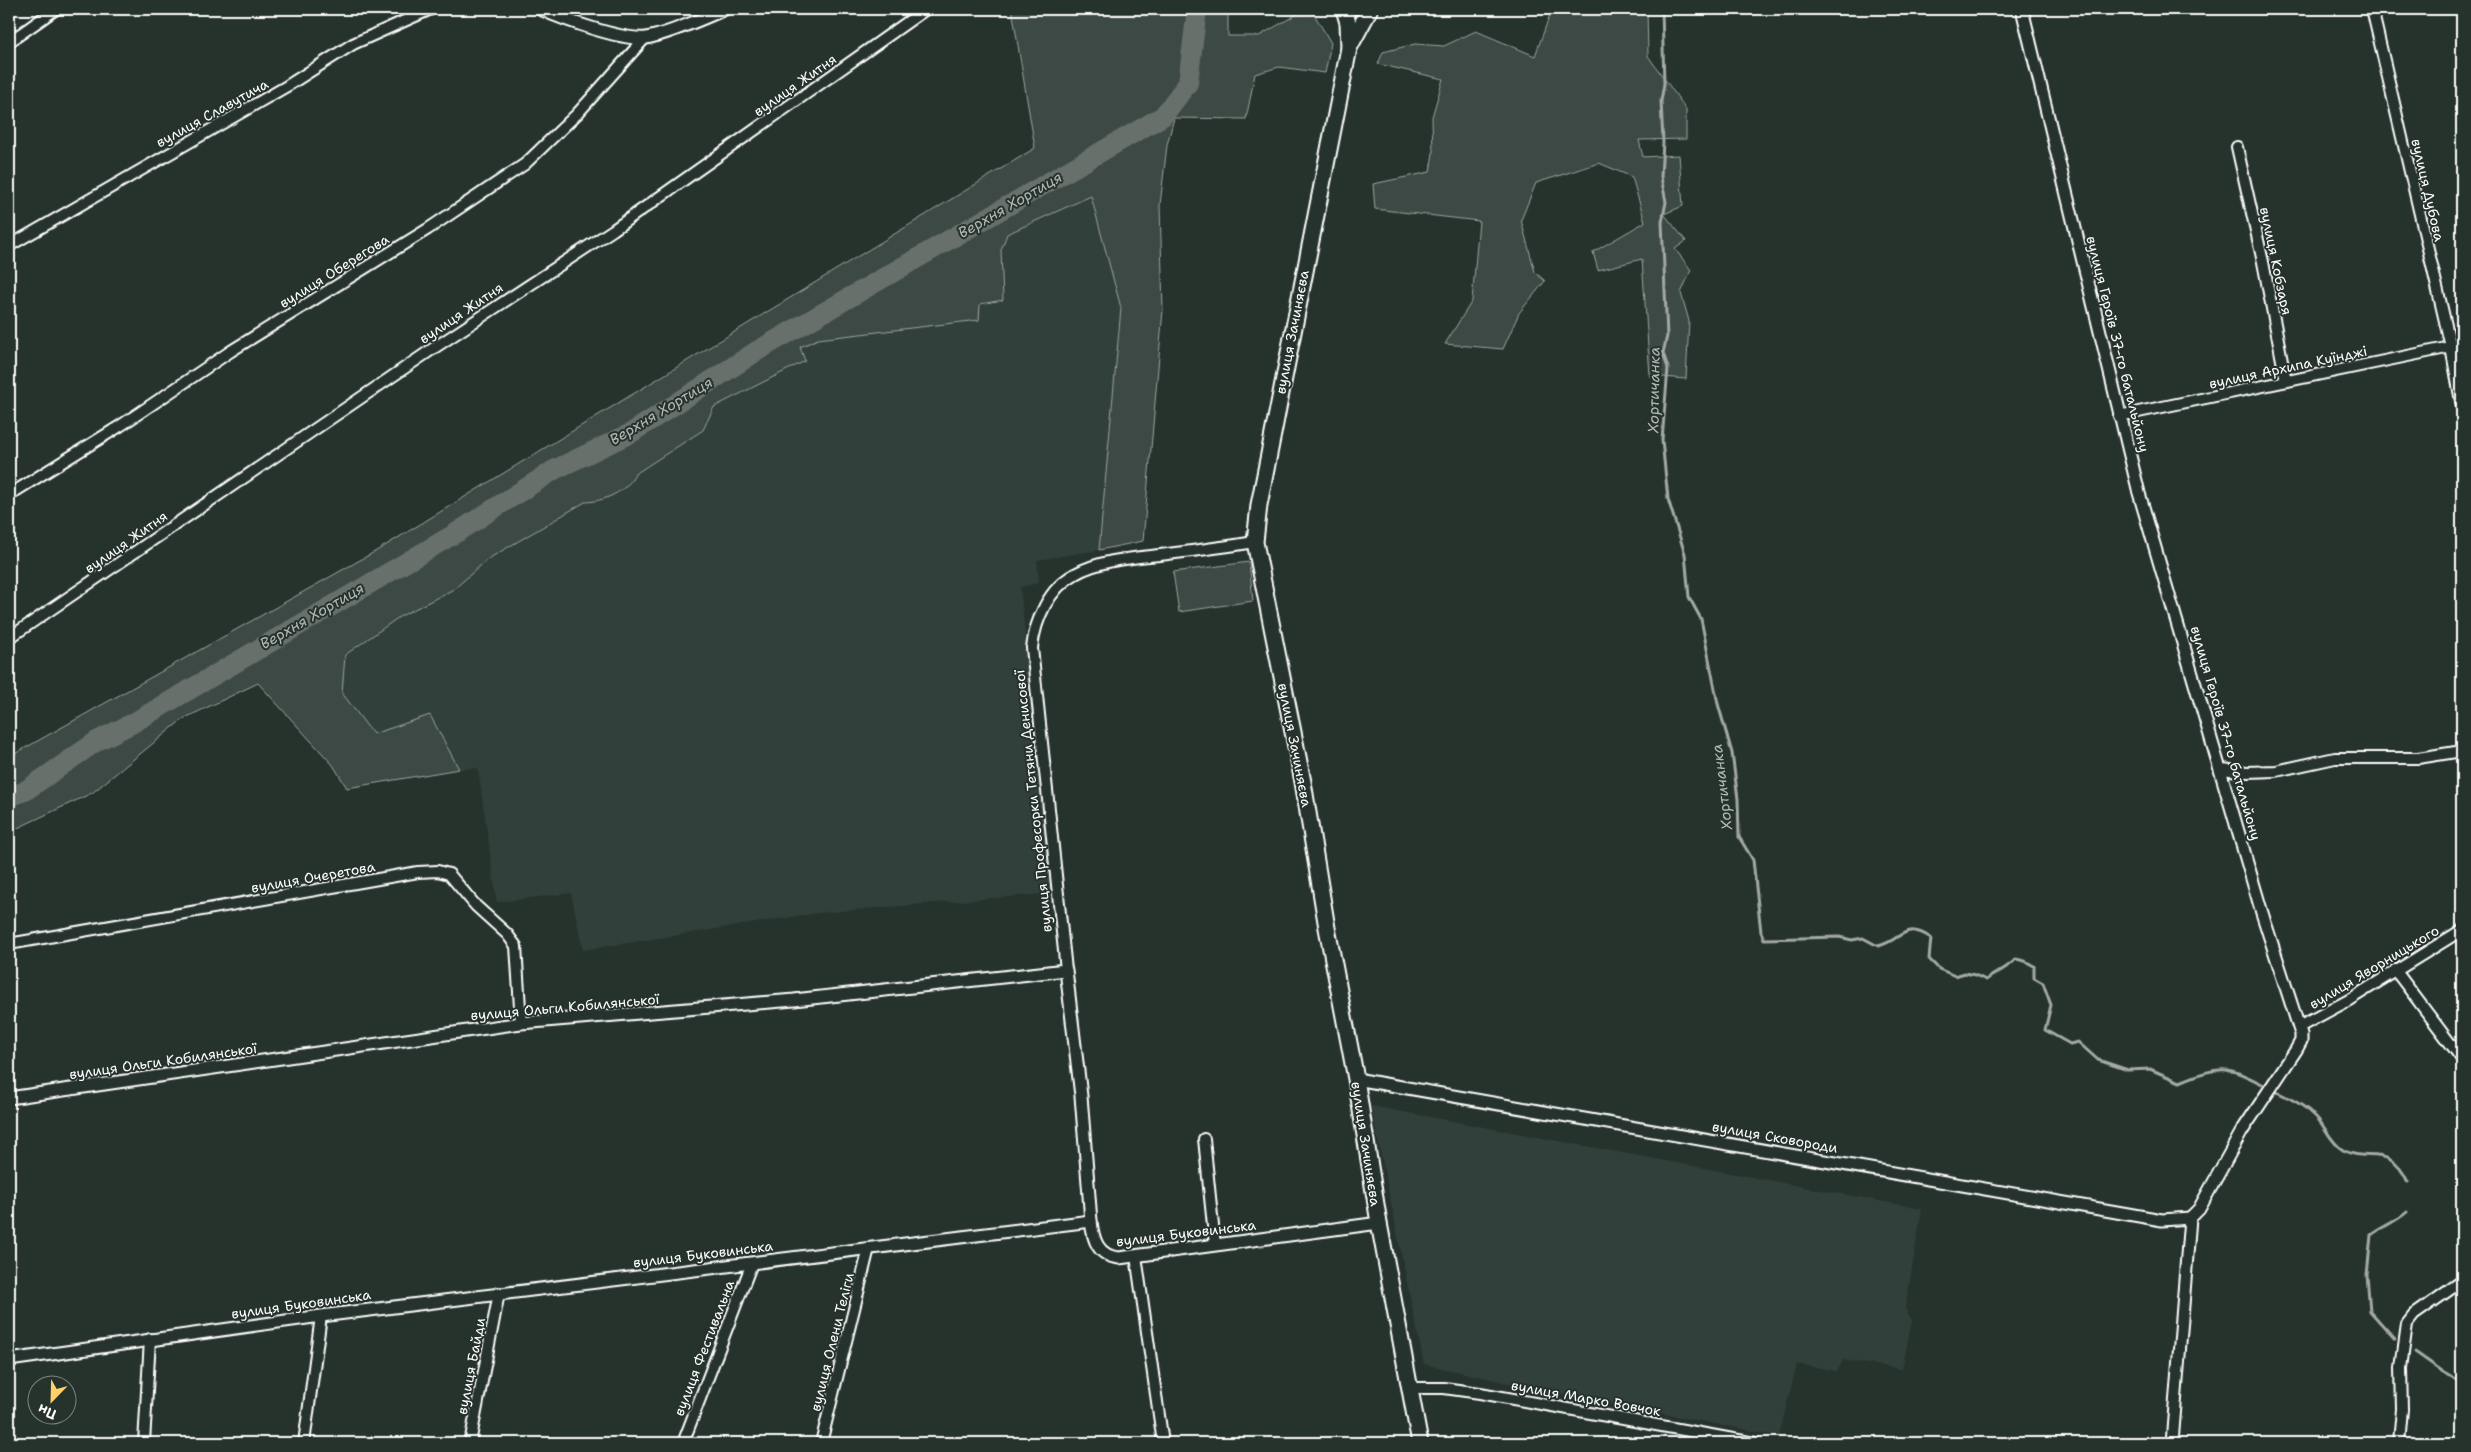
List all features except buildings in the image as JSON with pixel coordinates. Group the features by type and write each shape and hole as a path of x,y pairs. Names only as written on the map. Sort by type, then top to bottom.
{"main road":[{"path":"1344,9 1348,23 1349,48"},
{"path":"1349,48 1370,9"},
{"name":"вулиця Зачиняєва","path":"1349,48 1268,456 1259,505 1255,542 1303,782 1327,928 1356,1079 1379,1224 1420,1443"}],"street":[{"path":"9,42 56,9"},
{"name":"вулиця Славутича","path":"9,246 287,86 353,44 431,9"},
{"path":"540,9 586,27 645,38 703,19 726,9"},
{"name":"вулиця Житня","path":"9,638 431,350 613,230 926,9"},
{"name":"вулиця Героїв 37-го батальйону","path":"2022,9 2139,493 2222,769 2262,913 2299,1027 2301,1041 2242,1131 2204,1201 2190,1218"},
{"name":"вулиця Дубова","path":"2372,9 2451,347 2462,407"},
{"name":"вулиця Оберегова","path":"9,494 120,426 231,351 428,229 525,164 577,114 645,38"},
{"name":"вулиця Кобзаря","path":"2236,147 2263,262 2286,381"},
{"name":"вулиця Архипа Куїнджі","path":"2119,416 2451,347 2462,347"},
{"name":"вулиця Професорки Тетяни Денисової","path":"1091,1221 1081,1096 1032,648 1034,633 1045,606 1063,583 1074,574 1108,561 1255,542"},
{"path":"2222,769 2247,772 2276,771 2335,758 2418,758 2462,752"},
{"name":"вулиця Очеретова","path":"9,944 418,872 445,871 454,877 476,906 507,934 516,946 521,1023"},
{"name":"вулиця Яворницького","path":"2299,1027 2349,1000 2462,930"},
{"name":"вулиця Ольги Кобилянської","path":"9,1098 521,1023 794,1000 1066,970"},
{"path":"2395,970 2462,1059"},
{"name":"вулиця Сковороди","path":"1356,1079 2162,1220 2190,1218"},
{"path":"1204,1139 1215,1245"},
{"path":"2172,1443 2190,1218"},
{"name":"вулиця Буковинська","path":"9,1360 321,1316 1091,1221 1095,1242 1107,1255 1120,1258 1379,1224"},
{"name":"вулиця Олени Теліги","path":"821,1443 869,1248"},
{"path":"1136,1256 1163,1443"},
{"name":"вулиця Фестивальна","path":"682,1443 752,1263"},
{"path":"2399,1443 2402,1409 2401,1368 2406,1324 2414,1315 2462,1281"},
{"name":"вулиця Байди","path":"470,1443 499,1294"},
{"path":"304,1443 321,1316"},
{"path":"144,1443 150,1339"},
{"name":"вулиця Марко Вовчок","path":"1410,1388 1444,1388 1480,1393 1756,1443"}],"shaded area":[{"path":"1012,9 1228,9 1228,36 1259,36 1306,9 1311,9 1331,43 1325,73 1279,67 1255,74 1246,119 1174,118 1167,145 1160,205 1163,310 1143,541 1099,550 1121,308 1091,196 1007,234 1001,250 1003,300 980,304 979,320 818,339 800,347 805,361 714,407 703,430 635,474 627,486 607,498 585,502 488,559 454,589 399,617 345,655 342,693 373,734 430,715 459,769 347,788 333,765 258,683 183,719 92,793 9,832 9,757 378,550 1035,148"},
{"path":"1552,9 1647,9 1648,56 1686,109 1686,139 1639,140 1643,157 1679,155 1683,206 1664,214 1686,241 1675,249 1691,270 1681,293 1689,321 1686,379 1650,376 1642,259 1598,270 1593,252 1645,222 1632,177 1599,163 1536,183 1521,220 1535,272 1545,281 1519,313 1503,349 1445,344 1472,301 1479,221 1375,209 1373,184 1430,172 1433,153 1432,117 1443,79 1378,64 1383,52 1415,44 1444,46 1476,31 1535,56"},
{"path":"1091,196 1121,308 1099,550 1037,560 1039,583 1020,587 1053,893 817,913 583,950 571,893 497,902 478,768 459,769 431,715 373,734 342,693 345,655 399,617 454,589 488,559 585,502 597,502 635,474 703,430 714,407 805,361 800,347 818,339 1003,300 1001,250 1007,234"},
{"path":"1249,562 1253,601 1179,612 1173,572"},
{"path":"1371,1106 1922,1209 1905,1309 1912,1320 1902,1369 1843,1360 1837,1371 1797,1364 1779,1436 1544,1391 1424,1364"}],"waterway":[{"name":"Верхня Хортиця","path":"9,797 25,791 97,741 133,723 456,533 554,470 631,433 757,351 1163,116 1188,83 1197,9"},
{"name":"Хортичанка","path":"1662,9 1664,84 1661,101 1663,142 1661,177 1666,202 1662,222 1667,336 1663,353 1668,368 1662,440 1668,499 1685,554 1689,597 1701,619 1718,704 1732,753 1738,799 1739,837 1753,860 1761,932 1764,939 1839,937 1852,940 1863,938 1878,946 1903,933 1914,931 1931,938 1929,959 1939,969 1955,976 1965,973 1986,980 2016,959 2025,961 2034,966 2034,978 2043,983 2051,1005 2045,1030 2070,1044 2078,1042 2098,1060 2128,1070 2150,1069 2180,1082 2206,1072 2216,1070 2233,1071 2268,1087"},
{"name":"Хортичанка","path":"2273,1090 2311,1112 2335,1143 2343,1150 2352,1154 2385,1158 2401,1169 2408,1182"},
{"name":"Хортичанка","path":"2395,1339 2370,1311 2367,1275 2371,1235 2407,1212"},
{"name":"Хортичанка","path":"2415,1352 2462,1385"}]}
